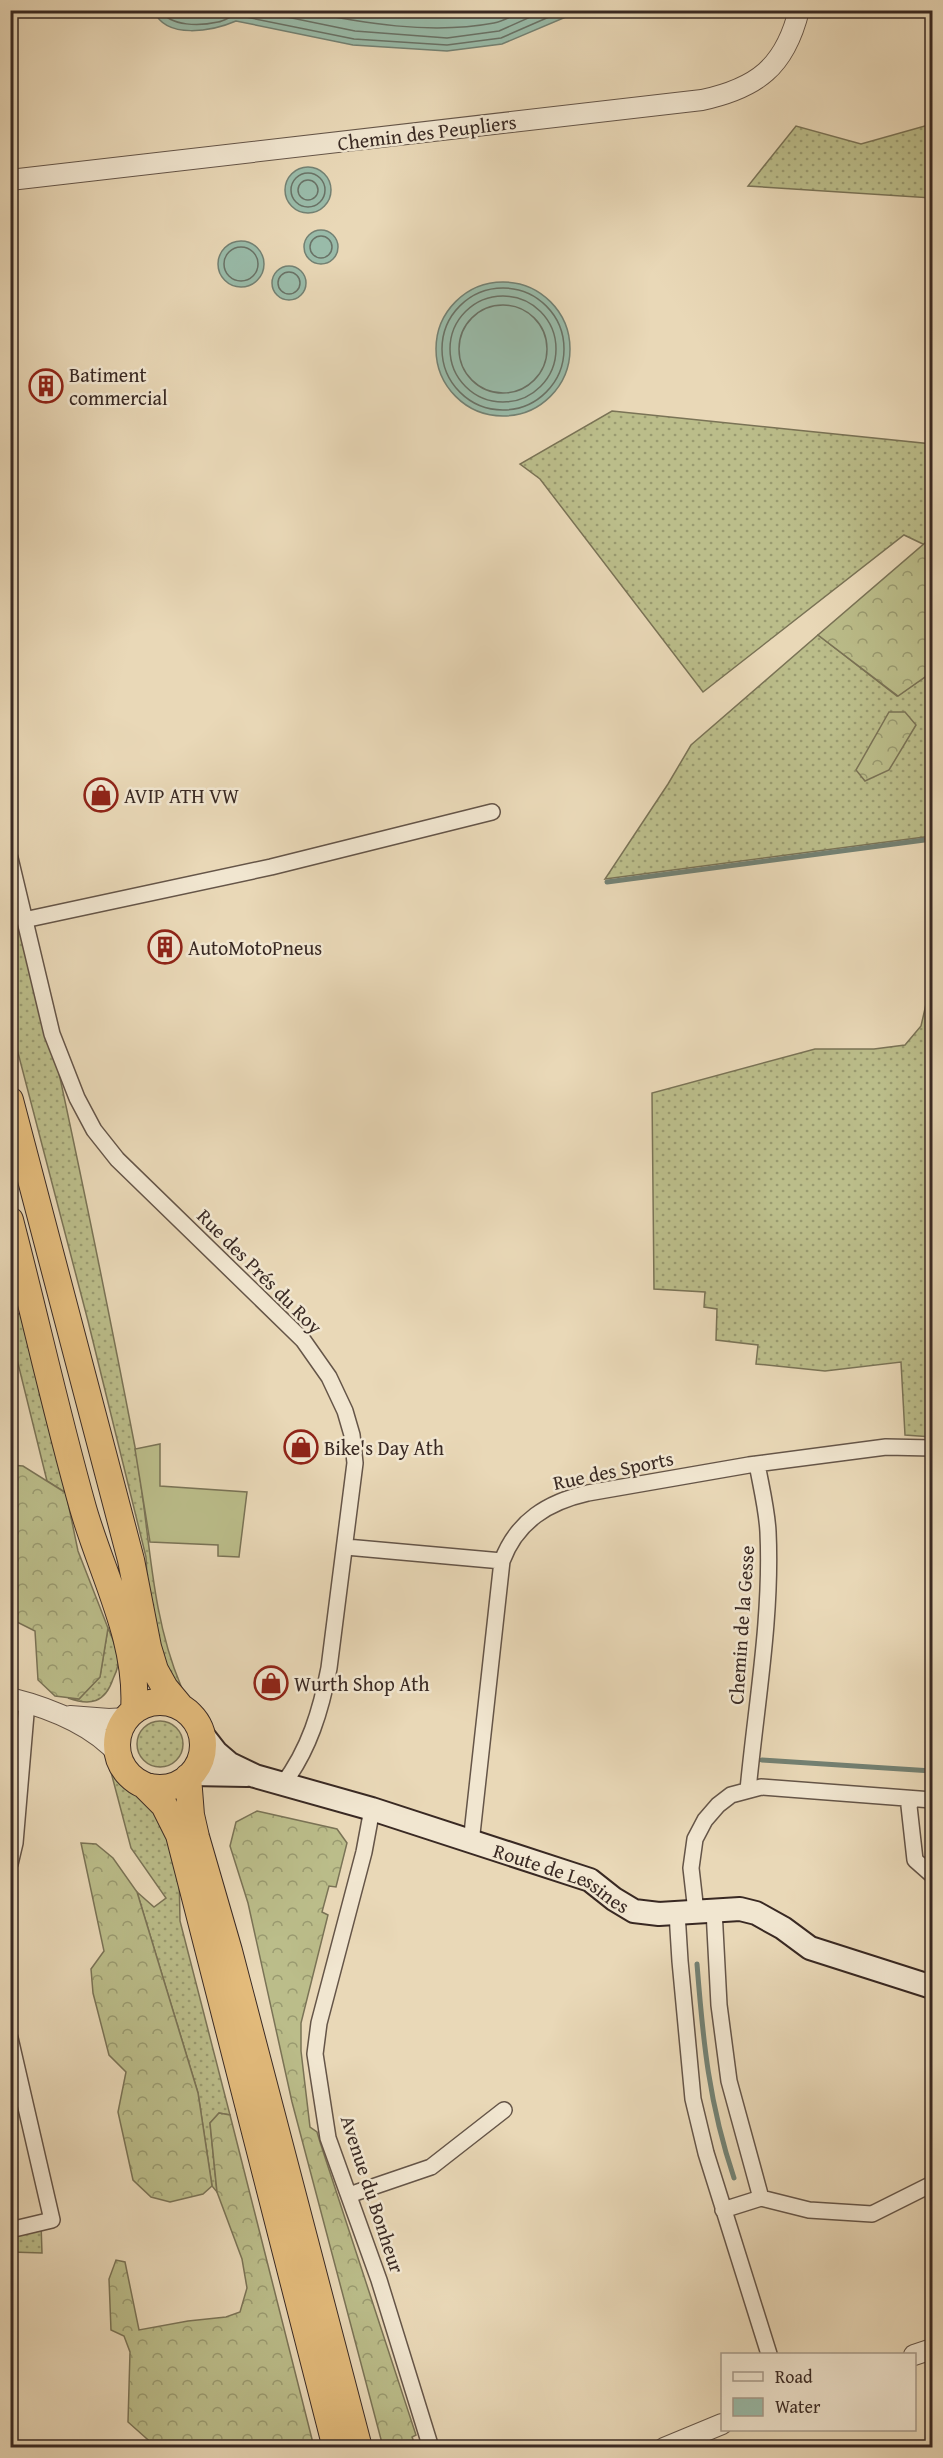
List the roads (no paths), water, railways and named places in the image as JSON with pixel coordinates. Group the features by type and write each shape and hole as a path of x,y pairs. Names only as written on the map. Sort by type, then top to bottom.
{"highway":[{"path":"10,1100 131,1560 148,1647 155,1670 165,1688 191,1716 202,1734 202,1752 190,1775 178,1784 167,1787 144,1785"},
{"path":"10,1220 69,1458 91,1536 130,1650 135,1677 130,1714"},
{"path":"180,1706 158,1702 146,1704 130,1714 120,1729 117,1742 119,1755 130,1775 164,1805 179,1835 336,2448"},
{"path":"190,1775 191,1815 196,1837 229,1951 359,2448"}],"main road":[{"name":"Route de Lessines","path":"202,1734 216,1752 230,1764 255,1776 372,1809 590,1880 634,1911 659,1914 740,1909 756,1913 783,1928 810,1948 933,1987"},
{"name":"Route de Lessines","path":"190,1775 255,1776"}],"street":[{"name":"Chemin des Peupliers","path":"10,180 702,100 726,95 750,84 770,69 785,50 799,10"},
{"path":"24,920 271,867 492,813"},
{"name":"Rue des Prés du Roy","path":"10,858 52,1034 77,1098 94,1130 117,1159 290,1326 316,1358 333,1385 345,1411 352,1435 355,1463 346,1547 323,1699 302,1754 283,1784"},
{"name":"Rue des Sports","path":"471,1843 502,1561 508,1545 531,1519 548,1506 564,1498 757,1464 886,1447 933,1448"},
{"name":"Chemin de la Gesse","path":"748,1790 764,1642 768,1562 768,1530 757,1464"},
{"path":"346,1547 502,1561"},
{"path":"10,1864 15,1843 19,1700 63,1715 105,1740 119,1755"},
{"path":"63,1715 109,1719 130,1714"},
{"path":"760,2198 729,2081 719,2005 696,1912 691,1868 695,1839 705,1820 718,1805 731,1795 760,1787 933,1800"},
{"path":"912,1800 909,1806 915,1860 933,1875"},
{"name":"Avenue du Bonheur","path":"372,1809 364,1852 319,2022 315,2054 328,2138 379,2280 431,2448"},
{"path":"696,1912 680,1961 692,2092 706,2153 768,2353"},
{"path":"10,2038 17,2103 52,2220 10,2230"},
{"path":"349,2195 431,2167 504,2110"},
{"path":"725,2217 760,2198 809,2210 872,2214 933,2184"},
{"path":"916,2355 933,2349"},
{"path":"664,2448 721,2425"}],"water":[{"path":"154,11 580,11 502,44 447,51 353,45 236,21 203,30 179,30 160,20"},
{"path":"308,167 317,168 324,174 330,181 330,199 324,206 317,212 308,213 299,212 292,206 286,199 285,190 286,181 292,174 299,168"},
{"path":"321,230 333,235 338,247 333,259 321,264 309,259 304,247 309,235"},
{"path":"241,241 257,248 264,264 257,280 241,287 225,280 218,264 225,248"},
{"path":"289,266 301,271 306,283 301,295 289,300 277,295 272,283 277,271"},
{"path":"503,282 528,287 550,302 565,324 570,349 565,374 550,396 528,411 503,416 478,411 456,396 441,374 436,349 441,324 456,302 478,287"}],"waterway":[{"path":"607,882 932,839"},
{"path":"930,1061 932,1052"},
{"path":"762,1760 932,1771"},
{"path":"697,1964 708,2072 725,2151 734,2178"}],"place":[{"name":"Batiment commercial","path":"46,386"},
{"name":"AVIP ATH VW","path":"101,795"},
{"name":"AutoMotoPneus","path":"165,947"},
{"name":"Bike's Day Ath","path":"301,1447"},
{"name":"Wurth Shop Ath","path":"271,1683"}]}
